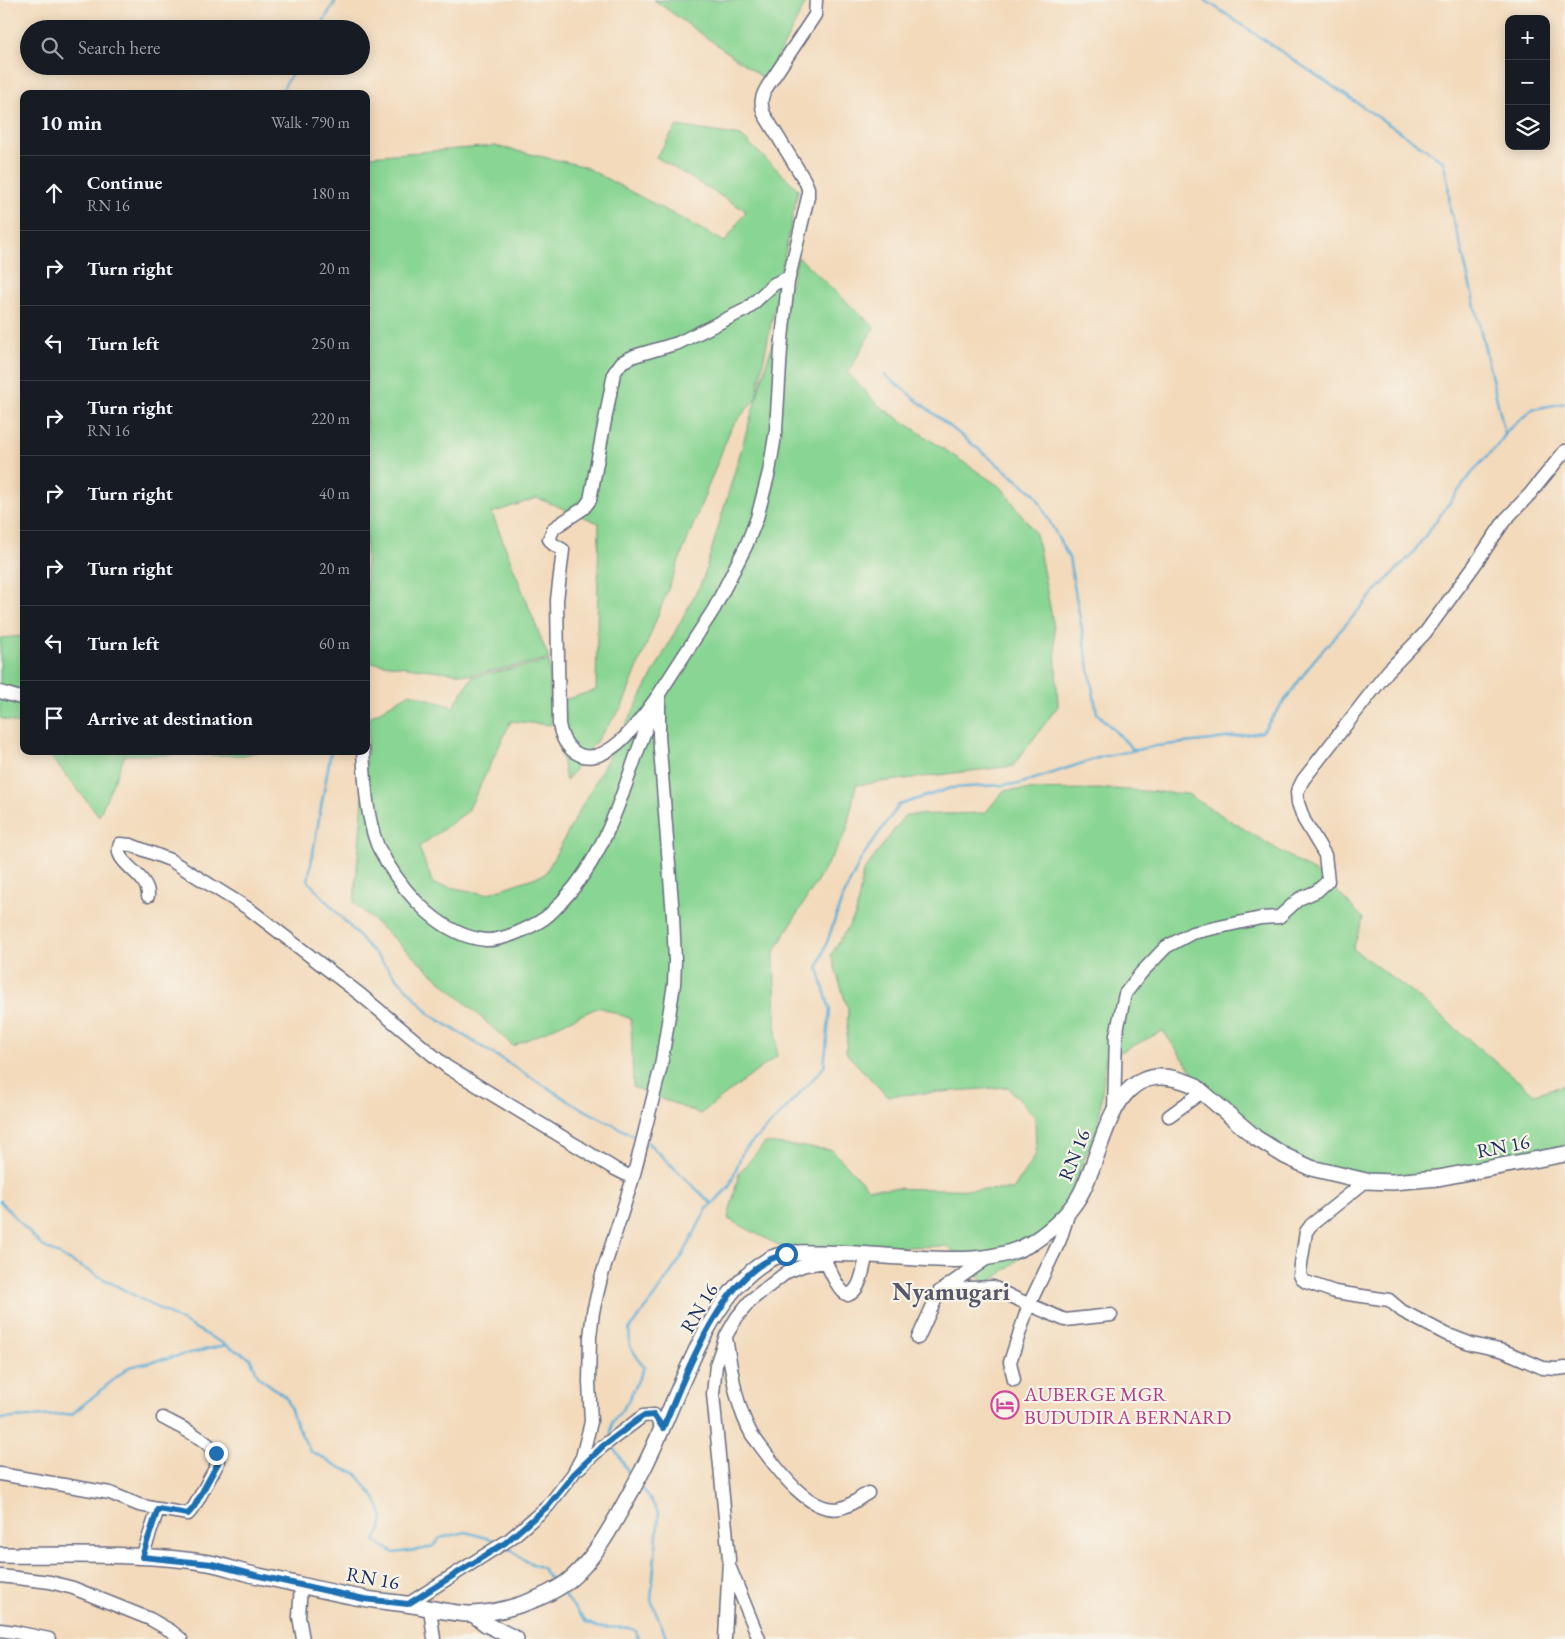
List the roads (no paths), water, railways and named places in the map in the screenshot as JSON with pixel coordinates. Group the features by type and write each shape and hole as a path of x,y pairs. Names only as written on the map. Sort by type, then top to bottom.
{"main road":[{"name":"RN 16","path":"0,1555 142,1557 212,1564 364,1599 473,1614 524,1604 559,1588 588,1562 616,1518 649,1459 695,1355 721,1307 735,1287 750,1273 774,1257 794,1253 824,1257 867,1254 955,1259 989,1257 1008,1253 1031,1244 1054,1226 1070,1210 1091,1171 1114,1109 1124,1095 1138,1083 1151,1078 1183,1080 1194,1085 1256,1138 1285,1156 1311,1168 1366,1181 1393,1182 1438,1178 1565,1154"},
{"path":"473,1614 486,1624 516,1639"}],"street":[{"path":"789,276 774,284 747,309 678,343 634,356 622,362 614,373 590,500 584,508 554,528 549,539 563,550 557,600 561,736 568,746 582,756 593,757 614,747 637,726 714,608 746,546 758,518 769,472 776,430 781,349 789,276 808,197 806,181 764,114 761,100 767,87 815,15 816,0"},
{"path":"1114,1109 1116,1035 1125,994 1141,972 1166,947 1192,933 1261,918 1279,917 1299,899 1317,891 1328,881 1325,855 1304,820 1298,803 1297,792 1303,780 1388,671 1425,633 1505,520 1529,495 1565,451"},
{"path":"0,692 20,699"},
{"path":"363,755 366,793 377,845 410,896 427,912 459,933 488,940 499,938 523,930 547,917 586,874 618,810 640,741 659,694"},
{"path":"574,1474 582,1457 591,1422 589,1382 590,1337 593,1312 601,1278 632,1178 661,1066 671,1004 674,969 673,916 659,736 659,694"},
{"path":"148,896 148,888 144,882 122,860 118,852 120,844 131,845 170,860 249,909 361,995 447,1067 632,1178"},
{"path":"1169,1116 1202,1092"},
{"path":"1366,1181 1311,1225 1306,1232 1300,1275 1302,1279 1335,1292 1389,1300 1404,1312 1446,1334 1472,1344 1504,1351 1543,1368 1565,1368"},
{"path":"1014,1380 1010,1362 1029,1305 1060,1240 1070,1210"},
{"path":"724,1639 728,1563 713,1394 716,1365 726,1336 737,1317 751,1300 787,1272 824,1257 844,1294 852,1294 858,1286 867,1254"},
{"path":"918,1338 940,1292 989,1257"},
{"path":"940,1292 993,1287 1065,1320 1110,1315"},
{"path":"726,1336 738,1403 747,1426 752,1435 798,1492 819,1507 829,1509 843,1508 868,1493"},
{"path":"408,1604 510,1539 548,1506 574,1474 603,1446 643,1416 654,1415 663,1428"},
{"path":"0,1474 110,1493 139,1504 188,1514 194,1507 218,1463 218,1458 210,1447 189,1432 163,1418"},
{"path":"142,1557 158,1509"},
{"path":"728,1563 759,1639"},
{"path":"0,1576 50,1582 73,1588 150,1619 181,1639"},
{"path":"301,1584 299,1617 303,1639"},
{"path":"430,1609 434,1639"},
{"path":"0,1630 48,1639"}],"waterway":[{"path":"324,20 336,0"},
{"path":"1205,0 1443,161 1448,182 1450,209 1460,243 1505,434"},
{"path":"282,90 291,75"},
{"path":"885,375 1035,494 1069,558 1097,713 1134,750"},
{"path":"611,1434 612,1423 627,1403 644,1368 630,1346 629,1329 647,1307 683,1255 706,1210 729,1187 743,1151 776,1119 824,1067 830,1010 818,968 842,899 862,857 899,805 951,788 1019,784 1101,757 1156,746 1262,732 1314,660 1412,554 1475,469 1497,446 1509,429 1533,409 1565,403"},
{"path":"330,755 308,881 431,1015 577,1106 640,1139"},
{"path":"647,1142 712,1204"},
{"path":"0,1201 41,1245 250,1358 259,1377 287,1398 295,1422 310,1451 343,1469 356,1473 376,1500 383,1517 381,1529 375,1541 394,1553 424,1549 433,1546 440,1538 466,1532 497,1541"},
{"path":"0,1419 72,1414 129,1367 226,1345"},
{"path":"612,1444 630,1475"},
{"path":"641,1488 648,1495 659,1514 651,1600 667,1639"},
{"path":"508,1547 524,1560 542,1568 551,1579"},
{"path":"562,1592 586,1622 597,1627 630,1628 636,1631 638,1639"}],"place":[{"name":"AUBERGE MGR BUDUDIRA BERNARD","path":"1005,1405"}],"district":[{"name":"Nyamugari","path":"951,1291"}]}
